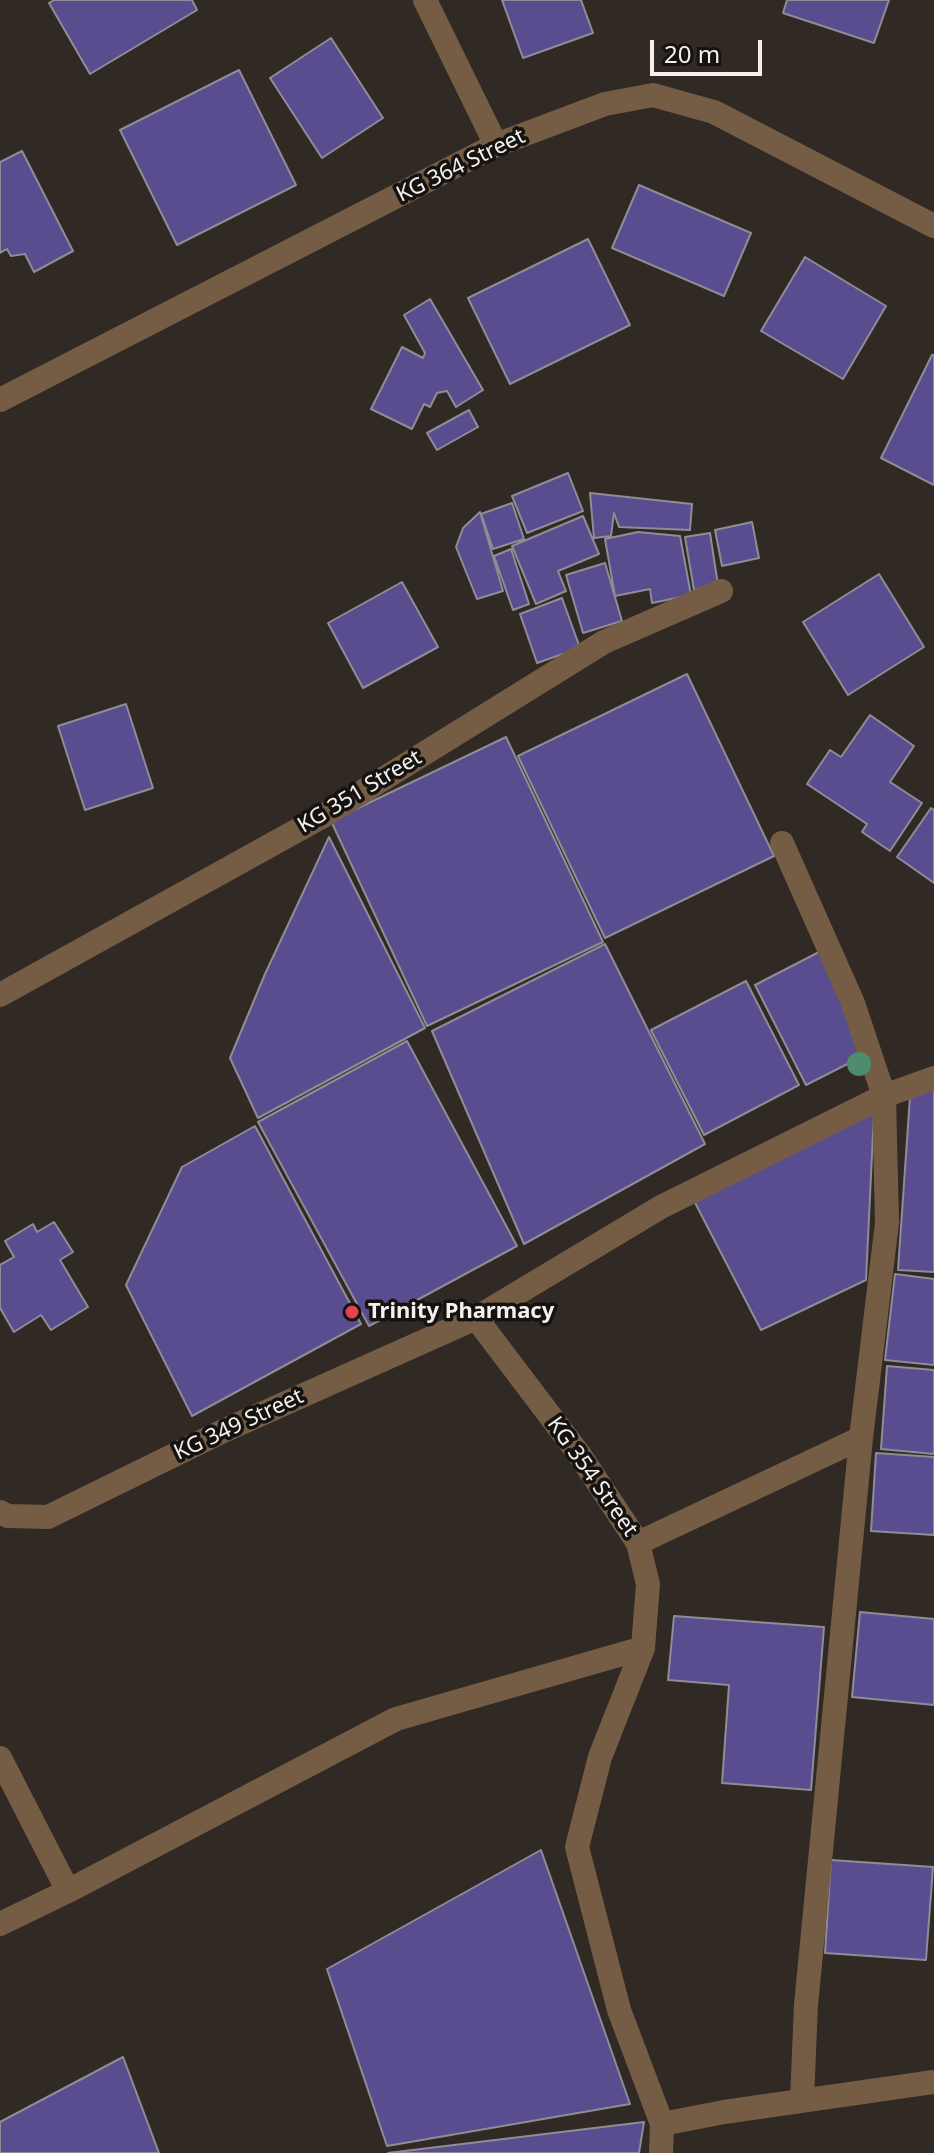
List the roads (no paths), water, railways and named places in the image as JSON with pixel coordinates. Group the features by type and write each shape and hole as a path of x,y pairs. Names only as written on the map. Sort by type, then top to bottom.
{"street":[{"path":"425,0 496,145"},
{"name":"KG 364 Street","path":"0,400 496,145 605,104 653,95 714,112 934,226"},
{"name":"KG 351 Street","path":"0,995 325,815 604,642 721,591"},
{"path":"782,843 853,1003 884,1096 887,1223 861,1438 806,2005 802,2100"},
{"path":"476,1318 661,1207 884,1096 934,1078"},
{"name":"KG 349 Street","path":"0,1512 8,1516 48,1517 221,1432 476,1318"},
{"name":"KG 354 Street","path":"476,1318 579,1454 638,1543 648,1584 643,1648 600,1757 577,1847 619,2010 662,2124 661,2153"},
{"path":"638,1543 861,1438"},
{"path":"0,1924 396,1719 643,1648"},
{"path":"0,1758 68,1891"},
{"path":"662,2124 934,2082"}],"place":[{"name":"Trinity Pharmacy","path":"352,1312"}]}
